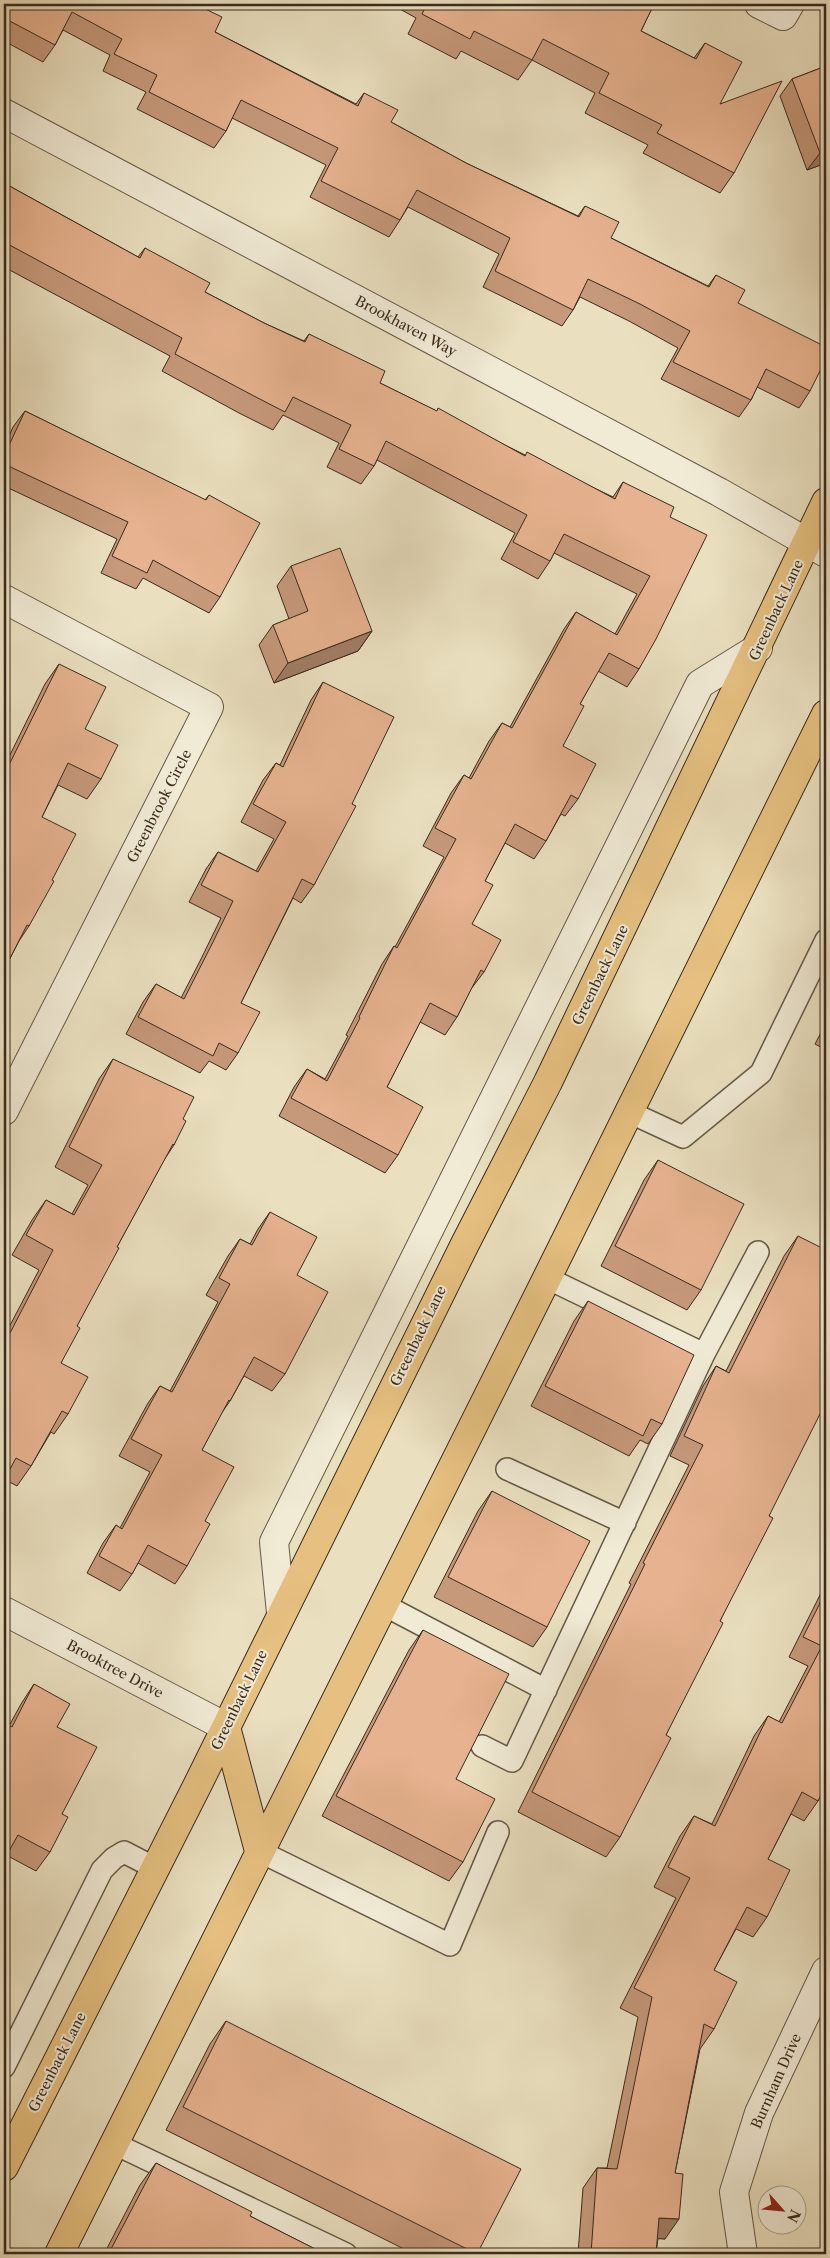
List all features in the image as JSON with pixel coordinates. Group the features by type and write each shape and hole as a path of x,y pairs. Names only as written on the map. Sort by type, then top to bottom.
{"main road":[{"name":"Greenback Lane","path":"4,2167 226,1727 464,1244 548,1082 758,648 816,548 826,502"},
{"path":"58,2254 115,2144 259,1851 384,1605 826,714"},
{"path":"226,1727 259,1851"}],"street":[{"path":"759,4 783,16 790,4"},
{"name":"Brookhaven Way","path":"4,112 719,492 816,548"},
{"name":"Greenbrook Circle","path":"4,599 209,707 4,1111"},
{"path":"281,1614 274,1542 700,684 758,648"},
{"name":"Brooktree Drive","path":"4,1611 226,1727"},
{"name":"Burnham Drive","path":"743,2254 734,2192 758,2113 826,1971"}],"lane":[{"path":"629,1112 683,1137 761,1073 826,940"},
{"path":"482,1746 512,1761 704,1354 758,1252"},
{"path":"547,1278 704,1354"},
{"path":"507,1469 625,1523"},
{"path":"384,1605 546,1690"},
{"path":"259,1851 450,1945 498,1832"},
{"path":"4,2067 102,1870 114,1858 124,1852 155,1868"},
{"path":"115,2144 346,2254"}],"building":[{"path":"4,4 195,4 222,17 215,32 358,106 364,93 398,110 391,122 466,163 579,217 585,206 619,222 611,238 709,287 716,275 745,290 738,303 826,347 826,359 810,391 766,369 751,400 673,362 690,331 640,304 588,279 573,310 495,271 510,238 417,190 400,220 321,181 338,148 241,100 226,131 149,92 157,75 114,54 122,39 72,12 55,45 4,18"},
{"path":"427,4 654,4 641,31 696,59 705,43 742,62 720,104 782,81 734,173 657,133 662,125 599,93 609,73 543,39 532,60 474,31 470,39 422,14"},
{"path":"826,66 826,150 820,153 792,79"},
{"path":"4,183 140,258 145,248 210,283 205,292 264,323 305,342 309,334 385,371 380,383 437,411 438,408 525,456 527,452 615,499 623,482 674,507 670,517 707,535 656,639 639,669 609,653 580,704 584,706 563,746 596,764 578,799 571,795 546,841 515,824 485,881 493,885 472,924 501,940 484,972 481,970 457,1017 430,1003 387,1087 423,1107 398,1155 291,1098 307,1069 327,1081 360,1018 394,946 397,948 456,839 435,828 464,775 471,779 502,723 512,728 576,612 617,635 650,576 564,534 550,561 513,542 527,515 386,441 374,466 339,449 351,425 293,397 285,412 175,354 182,338 4,242"},
{"path":"25,411 206,500 209,495 260,523 220,597 153,560 147,573 112,556 128,522 4,464 4,456"},
{"path":"340,548 372,631 288,663 273,625 308,611 291,566"},
{"path":"59,664 106,687 85,729 118,745 101,779 68,763 42,817 76,834 52,880 54,881 29,926 27,925 4,970 4,775"},
{"path":"323,682 394,717 352,804 356,806 314,885 302,879 241,1003 260,1012 238,1053 219,1043 213,1056 138,1017 156,984 184,999 233,901 201,885 218,852 258,872 286,822 253,804 276,763 283,767"},
{"path":"113,1059 194,1097 183,1119 186,1121 174,1145 117,1247 119,1248 77,1326 80,1328 61,1363 88,1377 68,1414 62,1411 31,1466 16,1458 4,1480 4,1332 9,1335 53,1250 26,1235 46,1200 74,1215 102,1165 69,1147"},
{"path":"658,1160 744,1204 701,1290 615,1246"},
{"path":"270,1212 317,1237 297,1275 328,1292 285,1374 254,1357 202,1450 234,1467 205,1521 210,1524 187,1566 148,1545 132,1574 99,1556 116,1525 122,1529 162,1455 131,1439 160,1386 172,1392 230,1284 219,1278 240,1239 252,1245"},
{"path":"798,1236 826,1250 826,1402 769,1516 773,1518 720,1621 723,1623 666,1735 671,1738 620,1837 532,1792 645,1564 643,1563 703,1445 684,1436 716,1366 729,1373"},
{"path":"588,1301 694,1355 662,1424 651,1419 643,1436 545,1386"},
{"path":"492,1491 590,1541 547,1627 448,1577"},
{"path":"826,1591 826,1785 818,1801 802,1792 768,1859 790,1870 767,1917 747,1907 714,1970 737,1982 714,2029 704,2024 675,2173 683,2174 679,2219 659,2218 656,2254 591,2254 597,2168 617,2169 652,1997 634,1988 690,1878 668,1867 694,1816 715,1826 768,1716 782,1723 822,1646 803,1637"},
{"path":"423,1630 509,1674 456,1779 495,1799 463,1862 336,1796"},
{"path":"34,1684 70,1704 57,1727 97,1747 62,1814 68,1817 50,1852 18,1835 4,1860 4,1723 12,1727"},
{"path":"226,2021 521,2169 477,2254 183,2107"},
{"path":"156,2163 252,2212 250,2216 325,2254 120,2254 111,2249"}]}
